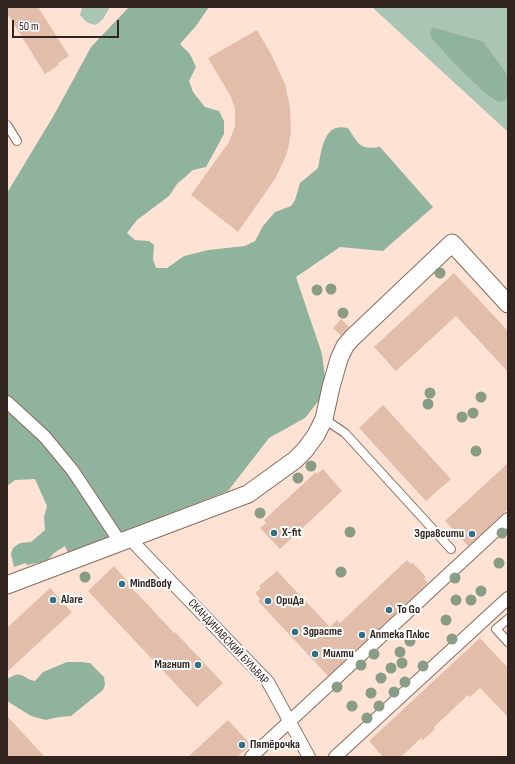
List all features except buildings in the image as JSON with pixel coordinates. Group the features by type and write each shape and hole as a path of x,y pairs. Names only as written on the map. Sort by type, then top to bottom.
{"street":[{"path":"7,585 248,494 295,460 305,450 316,435 324,419 334,372 345,346 452,243 508,304"},
{"name":"СКАНДИНАВСКИЙ БУЛЬВАР","path":"7,402 45,437 125,540 268,682 309,757"},
{"path":"251,757 508,519"},
{"path":"335,757 508,598"}],"lane":[{"path":"7,126 17,141"},
{"path":"324,419 345,434 451,549"},
{"path":"508,619 496,629 508,642"}],"green space":[{"path":"110,7 103,19 96,25 87,22 80,15 82,8"},
{"path":"129,7 209,7 196,26 180,44 190,54 196,67 189,81 193,92 205,107 219,111 224,121 224,134 206,167 193,170 177,184 169,196 137,220 127,233 135,240 149,241 154,245 153,259 156,268 167,268 184,256 208,250 245,246 255,241 263,226 275,212 291,206 295,200 300,183 318,168 325,139 333,129 340,127 348,128 357,142 364,147 380,147 433,207 383,251 340,247 296,277 322,354 325,378 320,399 305,418 269,438 228,491 68,553 65,546 54,553 47,561 27,565 26,563 14,567 11,554 13,548 20,543 31,542 45,530 44,517 47,506 35,479 15,480 7,486 7,193 54,115 91,47"},
{"path":"372,7 508,7 508,79 506,72 483,41 432,27 430,33 505,101 508,96 508,132"},
{"path":"432,27 483,41 506,72 508,79 508,96 505,101 499,102 486,94 459,68 433,40 430,33"},
{"path":"67,662 90,663 104,677 105,685 103,690 71,716 46,720 31,716 7,701 7,679 19,674 35,681 43,672"}],"place":[{"name":"X-fit","path":"274,533"},
{"name":"Здравсити","path":"472,534"},
{"name":"MindBody","path":"122,584"},
{"name":"Alare","path":"53,600"},
{"name":"ОриДа","path":"268,601"},
{"name":"To Go","path":"389,610"},
{"name":"Здрасте","path":"295,632"},
{"name":"Аптека Плюс","path":"362,635"},
{"name":"Милти","path":"315,654"},
{"name":"Магнит","path":"198,665"},
{"name":"Пятёрочка","path":"242,745"}]}
